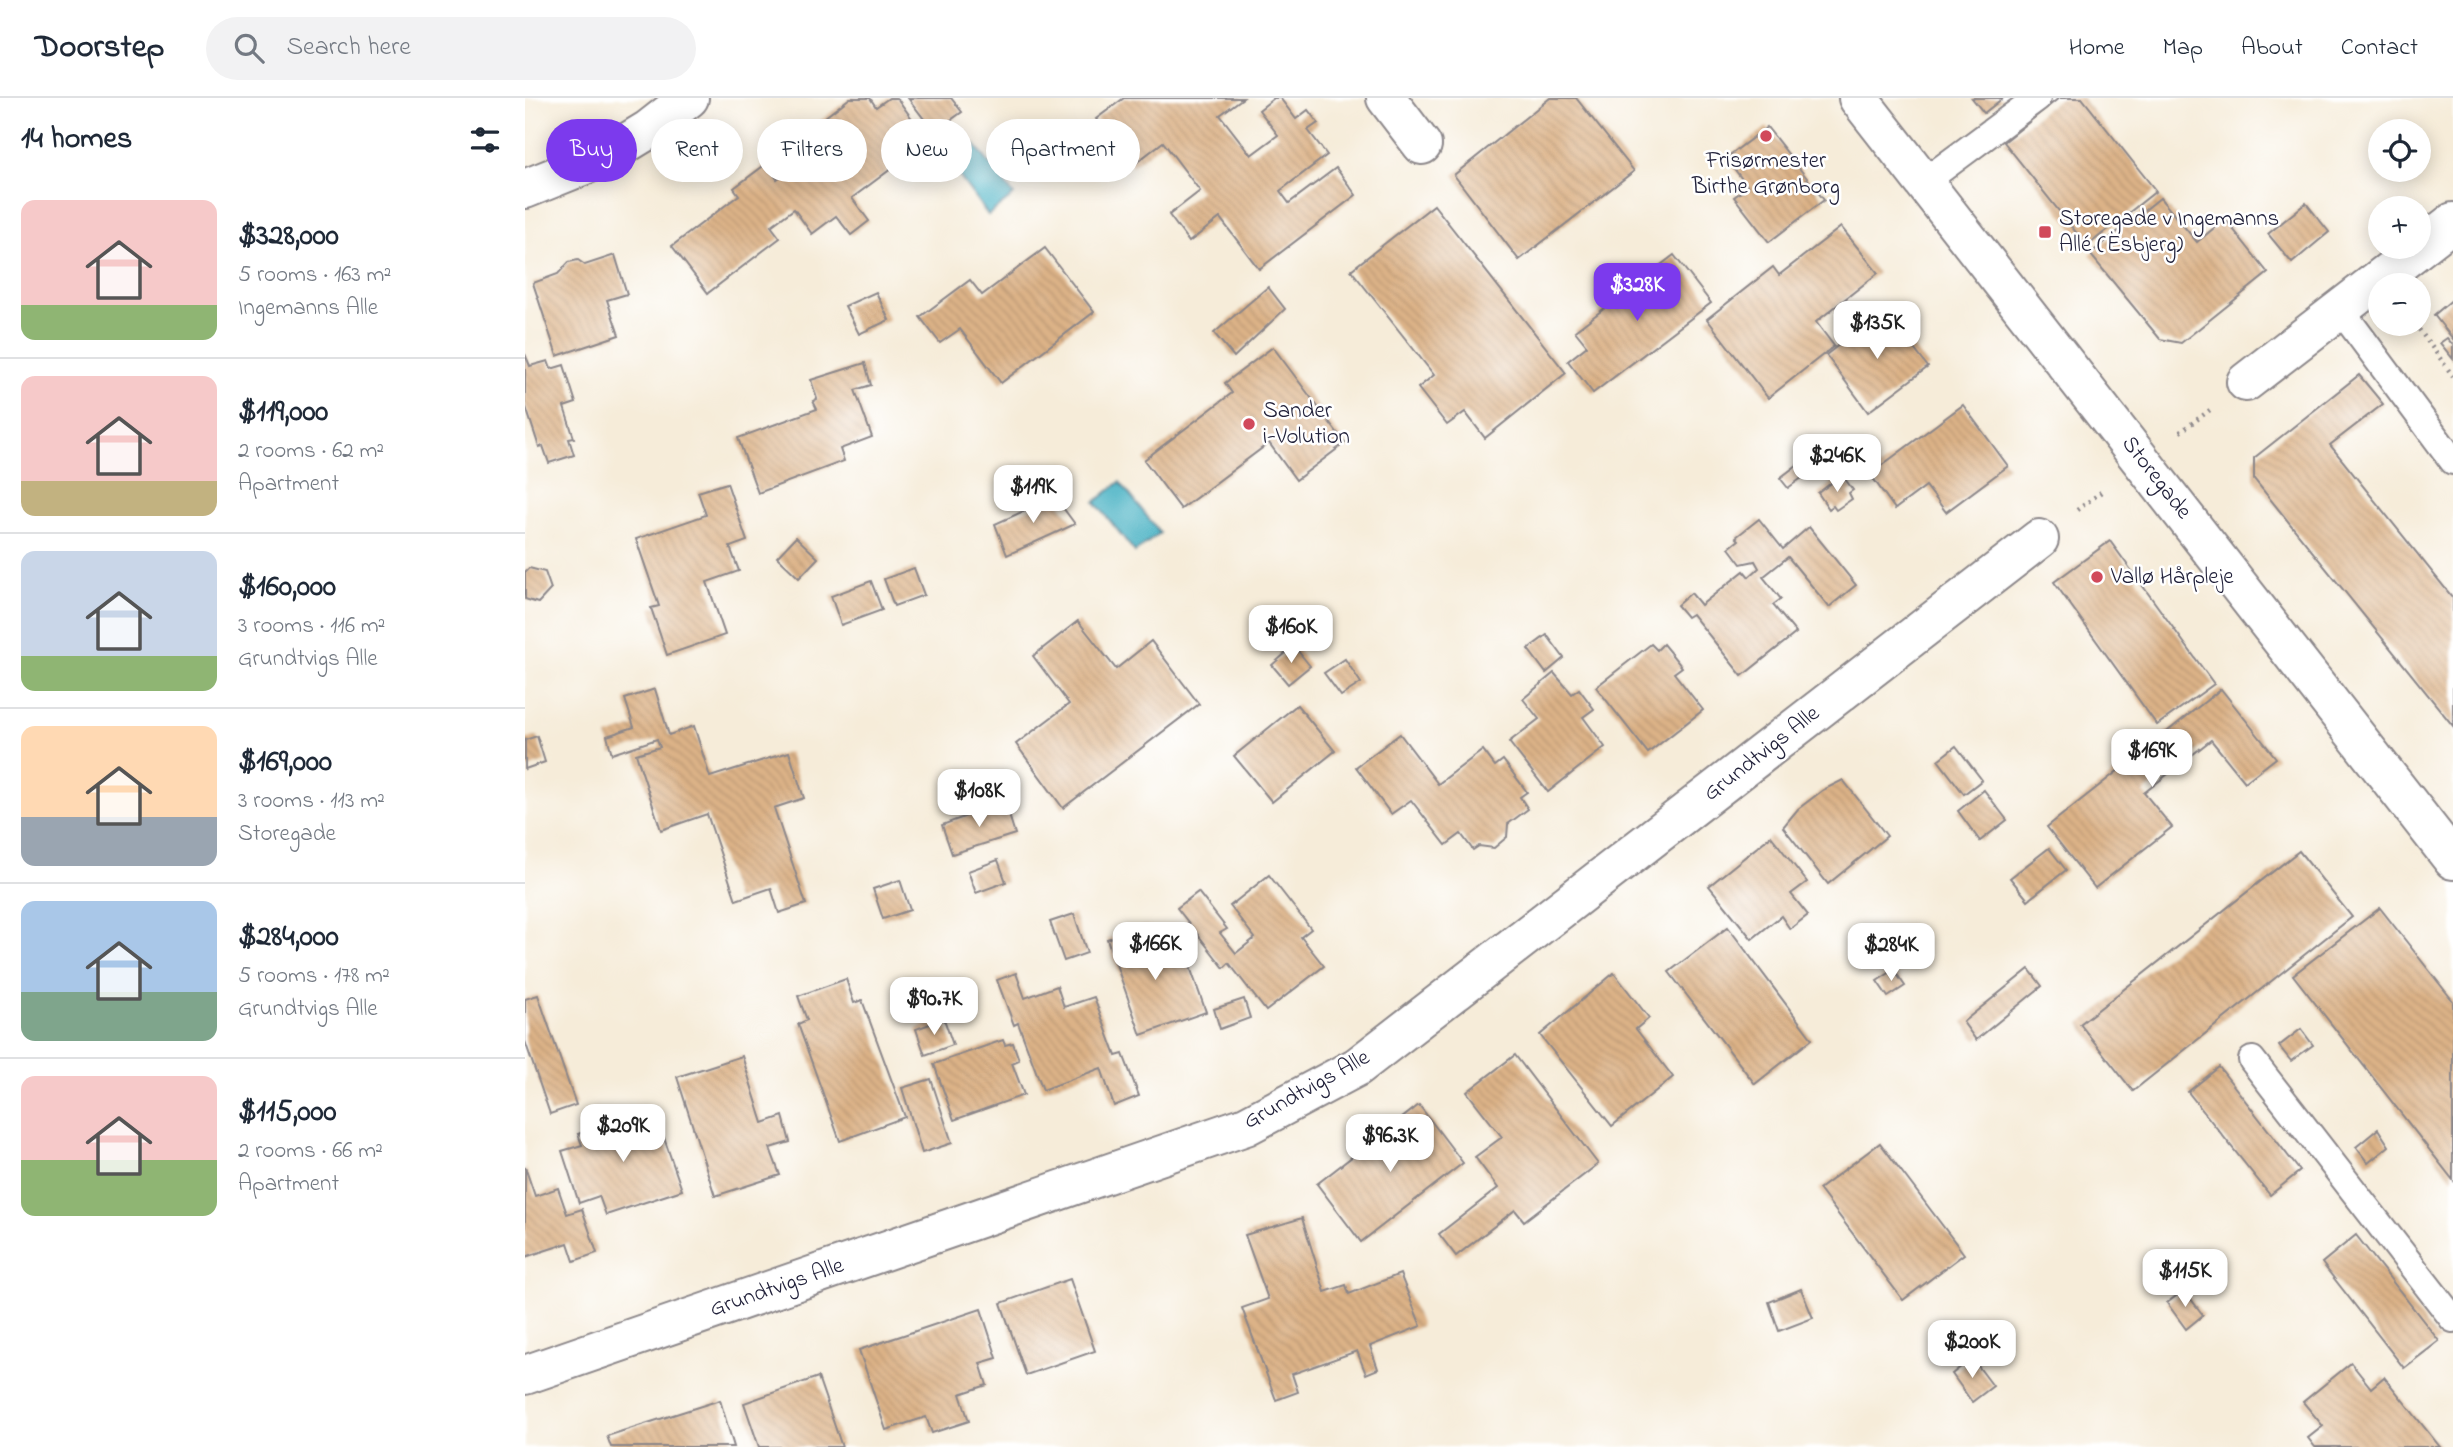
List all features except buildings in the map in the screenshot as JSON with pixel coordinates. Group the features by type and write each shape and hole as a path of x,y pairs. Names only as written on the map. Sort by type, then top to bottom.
{"street":[{"path":"525,189 601,159 648,130 689,98"},
{"path":"1386,98 1422,145"},
{"name":"Storegade","path":"1858,98 2453,860"},
{"path":"2246,382 2453,222"},
{"name":"Grundtvigs Alle","path":"525,1375 1246,1126 1357,1067 2039,539"}],"lane":[{"path":"1924,182 2037,98"},
{"path":"2340,309 2453,461"},
{"path":"2252,1060 2453,1319"}],"path":[{"path":"2424,336 2453,376"}],"water":[{"path":"975,145 986,159 986,182 1004,182 1014,195 988,215 963,182 972,182 972,147"},
{"path":"1120,482 1160,533 1135,552 1095,502"}],"place":[{"name":"Frisørmester Birthe Grønborg","path":"1766,136"},
{"name":"Storegade v Ingemanns Allé (Esbjerg)","path":"2045,232"},
{"name":"Sander i-Volution","path":"1249,424"},
{"name":"Vallø Hårpleje","path":"2097,577"}]}
